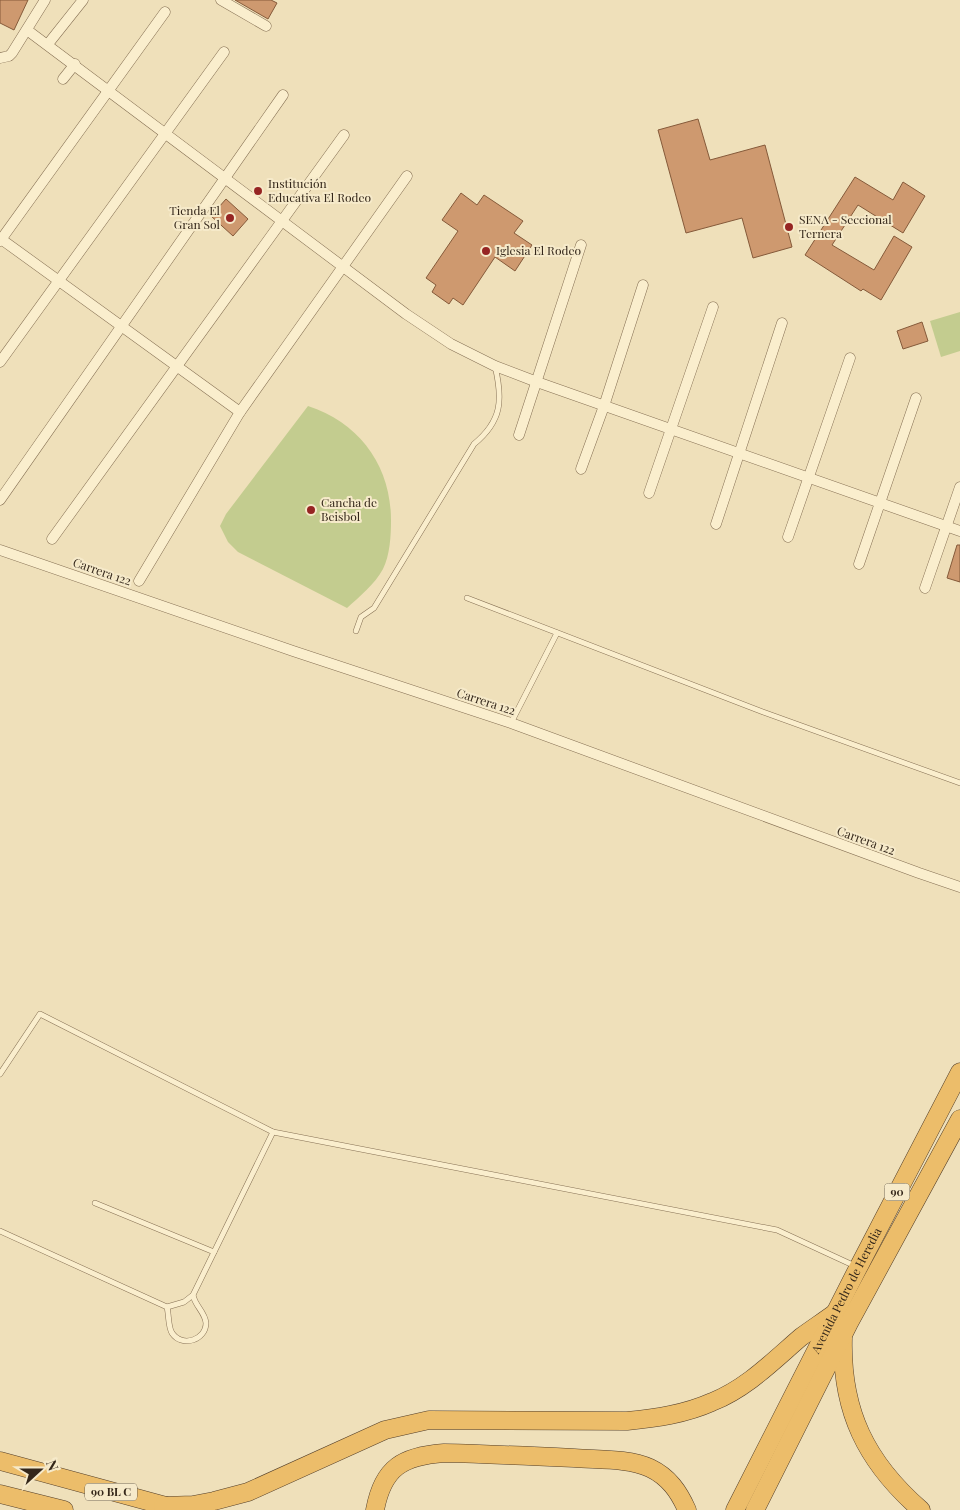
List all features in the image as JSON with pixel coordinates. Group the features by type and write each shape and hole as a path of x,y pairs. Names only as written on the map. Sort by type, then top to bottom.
{"highway":[{"name":"Avenida Pedro de Heredia","path":"735,1510 960,1072"},
{"name":"Avenida Pedro de Heredia","path":"755,1510 843,1334 960,1119"},
{"path":"171,1508 232,1498 385,1430 429,1420 627,1421 656,1418 684,1412 714,1402 738,1388 767,1368 802,1336 835,1313"},
{"path":"843,1334 844,1375 850,1407 858,1431 883,1472 900,1492 921,1510"},
{"path":"375,1510 380,1491 388,1476 399,1465 410,1458 444,1453 575,1458 631,1463 650,1468 667,1479 680,1494 687,1510"},
{"name":"90 BL C","path":"0,1461 171,1508"},
{"path":"0,1494 64,1510"}],"street":[{"path":"0,58 9,56 12,53 45,0"},
{"path":"48,44 83,0"},
{"path":"221,0 266,26"},
{"path":"166,12 0,240 240,412"},
{"path":"27,30 75,64 406,314 451,344 495,366 537,382 960,531"},
{"path":"0,362 224,52"},
{"path":"63,80 75,64"},
{"path":"0,500 283,95"},
{"path":"52,540 344,135"},
{"path":"139,581 240,412 407,176"},
{"path":"519,435 581,245"},
{"path":"581,469 604,406 643,285"},
{"path":"649,493 713,307"},
{"path":"716,524 782,323"},
{"path":"788,537 850,358"},
{"path":"859,564 916,398"},
{"path":"924,588 960,487"},
{"name":"Carrera 122","path":"0,550 293,651 511,723 960,887"}],"lane":[{"path":"356,631 361,617 374,608 474,444 487,433 496,417 500,402 500,385 495,366"},
{"path":"467,598 763,712 960,783"},
{"path":"511,723 557,633"},
{"path":"0,1074 40,1014 273,1132 777,1230 858,1268"},
{"path":"0,1231 167,1307 184,1302 193,1295 273,1132"},
{"path":"94,1203 214,1252"},
{"path":"167,1307 172,1334 183,1341 196,1340 205,1330 206,1320 204,1314 194,1301 193,1295"}],"green space":[{"path":"960,312 960,351 941,357 930,321"},
{"name":"Cancha de Beisbol","path":"308,406 343,423 357,435 369,449 378,465 390,500 389,552 385,564 380,575 347,608 238,552 228,542 220,526 226,514"}],"building":[{"path":"0,0 28,0 14,30 0,23"},
{"path":"235,0 271,0 277,3 268,19"},
{"path":"698,119 710,160 765,145 792,247 753,258 742,218 686,233 658,130"},
{"path":"855,177 893,200 903,182 925,196 903,233 858,205 832,245 874,270 894,236 912,247 881,300 863,289 861,291 805,255"},
{"name":"Iglesia El Rodeo","path":"461,193 477,205 484,195 523,221 514,233 532,245 515,271 495,257 463,305 453,298 449,304 432,292 436,285 426,278 458,231 442,220"},
{"name":"Tienda El Gran Sol","path":"226,199 248,219 233,236 211,216"},
{"path":"922,322 928,341 903,349 897,331"},
{"path":"957,545 960,545 960,582 947,578"}],"place":[{"name":"Institución Educativa El Rodeo","path":"258,191"},
{"name":"Tienda El Gran Sol","path":"230,218"},
{"name":"SENA - Seccional Ternera","path":"789,227"},
{"name":"Iglesia El Rodeo","path":"486,251"},
{"name":"Cancha de Beisbol","path":"311,510"}]}
